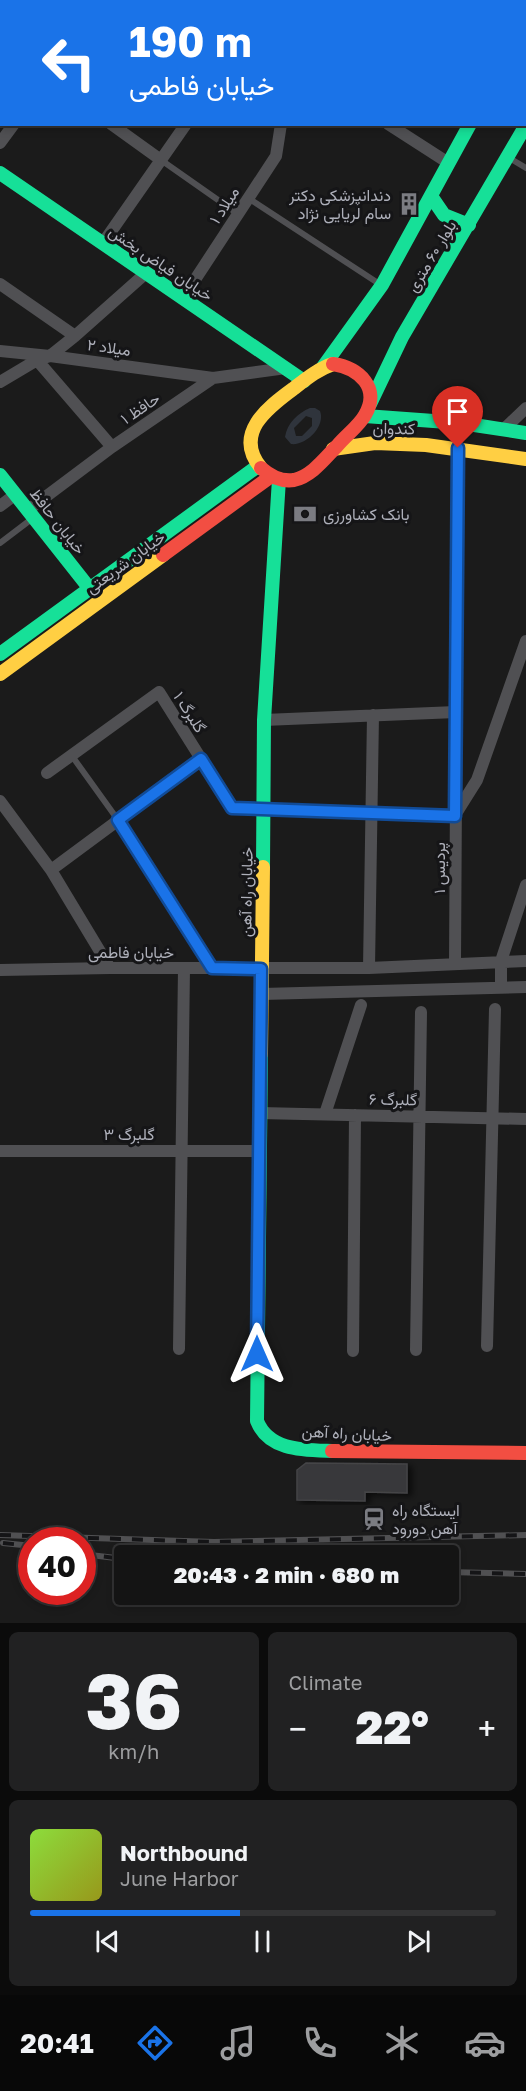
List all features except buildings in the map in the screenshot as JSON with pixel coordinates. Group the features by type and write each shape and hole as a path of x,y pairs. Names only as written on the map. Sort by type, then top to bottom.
{"street":[{"path":"0,143 13,126"},
{"path":"114,126 161,160"},
{"path":"102,243 185,126"},
{"name":"میلاد ۱","path":"183,298 276,156 280,126"},
{"path":"391,126 447,162"},
{"name":"بلوار ۶۰ متری","path":"258,466 252,456 250,444 257,420 323,367 365,312 469,126"},
{"name":"بلوار ۶۰ متری","path":"274,478 291,480 303,477 313,470 367,411 402,337 509,157 525,126"},
{"name":"خیابان فیاض بخش","path":"0,173 304,381"},
{"path":"431,196 444,215 469,225"},
{"path":"0,382 37,360 50,356 146,273"},
{"path":"0,284 75,336"},
{"name":"میلاد ۲","path":"0,351 213,378"},
{"path":"37,360 112,447"},
{"path":"323,367 333,364 344,365 362,375 368,385 370,395 367,411"},
{"name":"حافظ ۱","path":"31,514 112,447 213,378 286,368"},
{"path":"504,429 526,408"},
{"name":"کندوان","path":"367,411 526,433"},
{"name":"کندوان","path":"333,449 375,442 458,448 526,459"},
{"name":"پردیس ۱","path":"455,964 458,448"},
{"path":"258,466 274,478"},
{"name":"خیابان شریعتی","path":"0,654 258,466"},
{"name":"خیابان حافظ","path":"0,475 90,589"},
{"name":"خیابان شریعتی","path":"0,674 274,478"},
{"name":"خیابان راه آهن","path":"274,478 264,720 257,1421 262,1433 278,1444 307,1450 526,1453"},
{"path":"0,506 15,494"},
{"path":"263,808 455,816 477,780 526,641"},
{"name":"گلبرگ ۱","path":"47,773 159,693 232,808 263,808"},
{"path":"264,720 456,712"},
{"path":"369,968 373,715"},
{"path":"51,870 201,759"},
{"path":"0,801 51,870 110,968"},
{"path":"501,987 501,961 526,885"},
{"name":"خیابان فاطمی","path":"0,970 369,968 526,961"},
{"path":"179,1349 184,968"},
{"path":"262,994 526,987"},
{"path":"325,1114 361,1005"},
{"path":"487,1346 495,1009"},
{"path":"416,1350 421,1012"},
{"name":"گلبرگ ۶","path":"260,1113 526,1119"},
{"path":"353,1351 356,1115"},
{"name":"گلبرگ ۳","path":"0,1150 258,1151"}],"lane":[{"path":"509,157 526,168"},
{"path":"161,160 238,214"},
{"path":"248,198 382,285"},
{"path":"0,543 31,514"},
{"path":"72,755 118,820 212,968"}],"shaded area":[{"path":"315,408 320,411 320,423 313,434 303,442 291,444 285,437 288,427 297,416 306,410","holes":["306,416 312,418 312,426 302,436 296,436 294,428"]}],"railway":[{"path":"0,1535 214,1542 526,1535"},
{"path":"3,1543 18,1545"},
{"path":"96,1556 114,1558"},
{"path":"459,1572 526,1574"}],"traffic: fast":[{"path":"323,367 382,285 469,126"},
{"path":"370,404 402,337 525,126"},
{"path":"0,173 304,381"},
{"path":"431,196 444,215 469,225"},
{"path":"365,416 461,423 526,433"},
{"path":"0,654 258,466"},
{"path":"0,475 90,589"},
{"path":"263,867 264,720 279,479"},
{"path":"261,1054 257,1421 270,1438 288,1447 332,1451"}],"traffic: slow":[{"path":"261,468 253,456 251,444 252,433 257,423 264,413 283,396 312,375 333,364"},
{"path":"333,449 375,443 426,445 526,459"},
{"path":"0,674 163,555"},
{"path":"261,1054 263,867"}],"traffic: jam":[{"path":"261,468 280,479 294,480 307,475 356,427 365,415 370,396 365,381 351,370 333,364"},
{"path":"163,555 270,477"},
{"path":"332,1451 526,1453"}],"place":[{"name":"دندانپزشکی دکتر سام لریایی نژاد","path":"409,204"},
{"name":"بانک کشاورزی","path":"305,514"},
{"name":"ایستگاه راه آهن دورود","path":"374,1519"}],"route":[{"path":"257,1354 261,969 212,968 118,820 201,759 232,808 455,816 458,448"}]}
